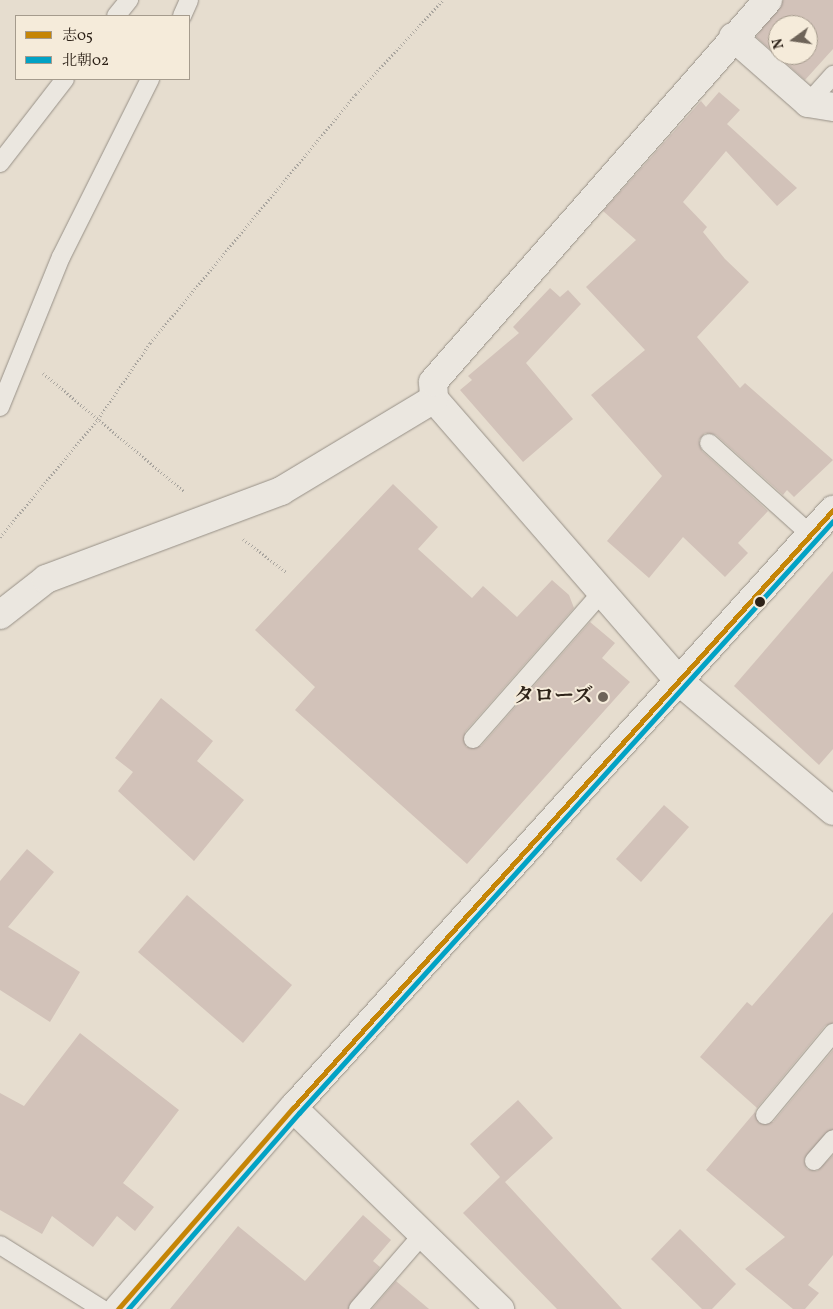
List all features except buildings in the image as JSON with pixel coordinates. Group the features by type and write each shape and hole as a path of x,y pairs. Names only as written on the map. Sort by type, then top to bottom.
{"street":[{"path":"768,0 733,37 433,382 434,399 680,682 833,812"},
{"path":"733,37 820,105"},
{"path":"0,615 46,579 216,518 281,491 434,399"},
{"path":"118,1309 293,1108 680,682 833,510"},
{"path":"293,1108 500,1309"}],"lane":[{"path":"117,15 129,0"},
{"path":"182,15 190,0"},
{"path":"820,105 833,76"},
{"path":"0,163 64,80"},
{"path":"0,407 61,257 150,80"},
{"path":"709,443 811,535"},
{"path":"473,739 602,592"},
{"path":"765,1115 833,1034"},
{"path":"814,1161 833,1139"},
{"path":"358,1309 422,1235"},
{"path":"0,1245 102,1309"}],"path":[{"path":"0,537 98,419 150,343 356,94 443,0"},
{"path":"21,355 216,518 286,572"}],"transit line":[{"name":"志05","path":"118,1309 293,1108 833,510"},
{"name":"北朝02","path":"128,1309 299,1113 833,521"}],"place":[{"name":"タローズ","path":"603,697"}]}
